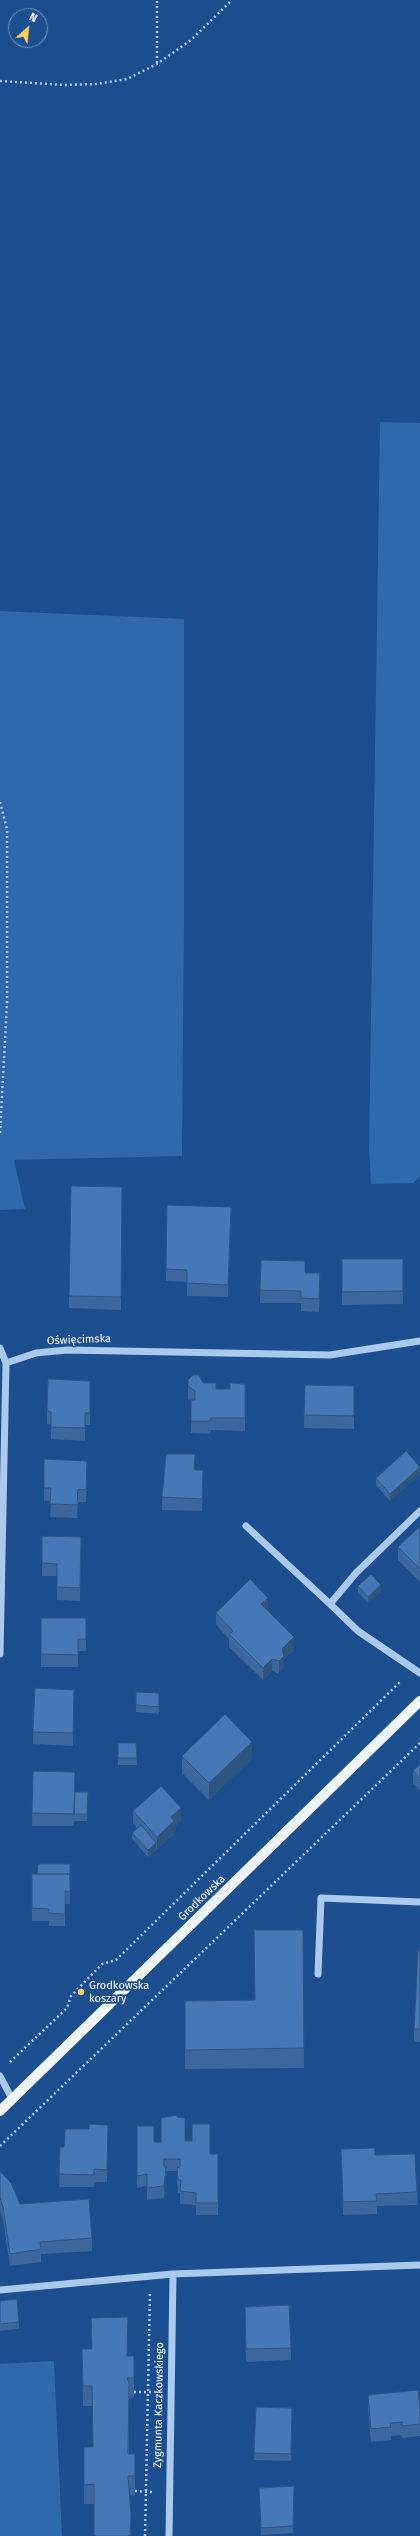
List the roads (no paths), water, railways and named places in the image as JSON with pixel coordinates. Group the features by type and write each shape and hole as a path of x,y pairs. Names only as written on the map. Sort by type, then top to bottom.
{"main road":[{"name":"Grodkowska","path":"0,2111 420,1701"}],"street":[{"name":"Oświęcimska","path":"6,1363 36,1353 66,1350 330,1355 420,1341"},
{"path":"0,1348 6,1363 0,1654"},
{"path":"330,1604 356,1572 420,1511"},
{"path":"246,1526 358,1631 417,1671"},
{"path":"318,1974 321,1898 420,1902"},
{"path":"0,2076 12,2099"},
{"path":"0,2290 173,2274 420,2265"},
{"name":"Zygmunta Kaczkowskiego","path":"169,2536 173,2274"}],"place":[{"name":"Grodkowska koszary","path":"81,1992"}]}
